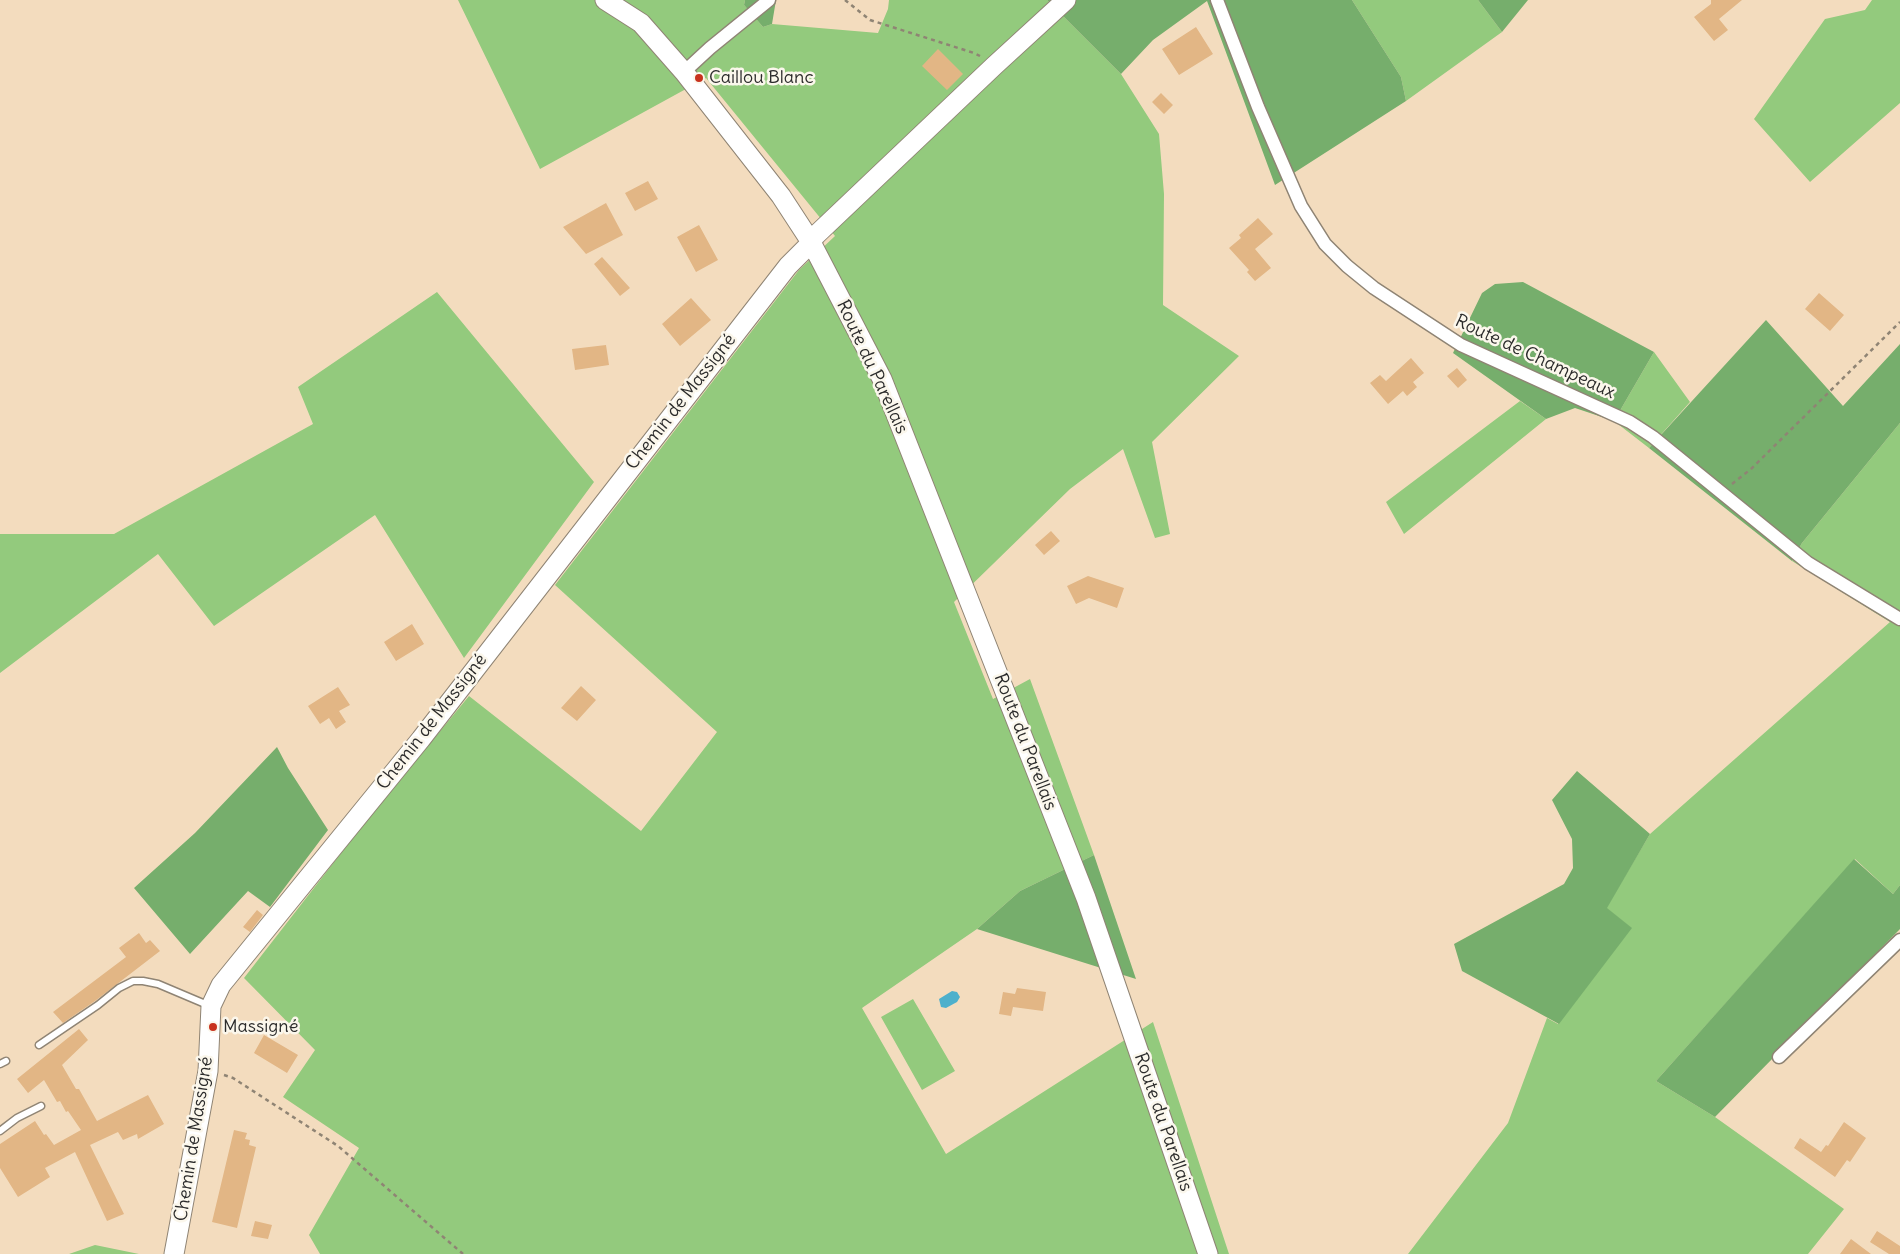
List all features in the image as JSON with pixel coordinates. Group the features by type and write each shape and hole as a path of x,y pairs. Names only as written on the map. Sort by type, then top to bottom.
{"street":[{"name":"Route du Parellais","path":"605,0 641,23 684,72 780,196 811,242 882,379 1086,898 1208,1254"},
{"path":"684,72 710,48 769,0"},
{"name":"Chemin de Massigné","path":"174,1254 208,1071 211,1006 221,985 421,739 788,266 816,235 1066,0"},
{"name":"Route de Champeaux","path":"1217,0 1258,107 1301,206 1325,244 1347,266 1374,288 1461,345 1630,422 1653,437 1808,564 1900,619"},
{"path":"1779,1057 1900,940"}],"lane":[{"path":"40,1045 119,988 133,982 142,981 158,984 211,1006"},
{"path":"0,1131 17,1118 41,1106"}],"path":[{"path":"844,0 870,20 974,52 994,66"},
{"path":"1721,494 1751,468 1900,322"},
{"path":"208,1071 232,1078 338,1146 463,1254"}],"green space":[{"path":"458,0 745,0 744,5 763,27 772,24 878,33 888,9 889,0 1047,0 1121,74 1159,134 1164,194 1163,305 1239,356 1152,442 1170,534 1155,538 1123,449 1070,489 954,602 993,699 1030,679 1094,855 1020,891 977,929 862,1008 946,1154 1153,1022 1229,1254 320,1254 309,1235 359,1148 283,1097 315,1050 244,978 366,821 469,696 641,831 717,732 555,585 799,270 835,236 706,78 540,169"},
{"path":"745,0 776,0 772,24 763,27 744,5"},
{"path":"1047,0 1352,0 1401,77 1406,101 1275,185 1207,1 1153,40 1121,74"},
{"path":"1352,0 1478,0 1502,32 1406,101 1401,77"},
{"path":"1478,0 1528,0 1502,32"},
{"path":"1872,0 1900,0 1900,103 1810,182 1754,119 1825,19 1865,10"},
{"path":"1523,282 1654,352 1614,421 1575,408 1546,419 1453,353 1482,293 1495,284"},
{"path":"437,292 594,482 464,658 375,515 214,626 158,554 0,673 0,534 114,534 313,424 298,387"},
{"path":"1766,320 1843,406 1900,344 1900,423 1802,543 1792,561 1649,448"},
{"path":"1654,352 1690,402 1649,448 1614,421"},
{"path":"1520,401 1546,419 1404,534 1386,502"},
{"path":"1900,423 1900,885 1893,894 1855,859 1656,1081 1715,1117 1844,1209 1808,1254 1408,1254 1508,1123 1547,1018 1558,1024 1631,928 1606,908 1650,834 1890,622 1792,561 1802,543"},
{"path":"277,747 288,768 328,830 270,907 248,891 190,954 134,888 195,833"},
{"path":"1577,771 1650,834 1607,908 1632,928 1559,1024 1462,971 1454,944 1564,884 1573,868 1572,839 1552,800"},
{"path":"1094,855 1136,979 977,929 1020,891"},
{"path":"1854,859 1893,894 1900,885 1900,929 1715,1117 1656,1081"},
{"path":"913,999 955,1071 922,1090 881,1017"},
{"path":"95,1245 139,1254 69,1254"}],"water":[{"path":"952,991 957,992 960,997 957,1002 946,1008 941,1007 939,999"}],"building":[{"path":"1711,0 1742,0 1719,19 1728,30 1714,41 1694,17 1711,4"},
{"path":"1196,27 1213,54 1179,75 1162,49"},
{"path":"938,49 963,74 947,90 922,66"},
{"path":"1161,93 1173,105 1164,114 1152,102"},
{"path":"648,181 658,199 635,211 625,193"},
{"path":"606,203 623,235 586,254 563,227"},
{"path":"1258,218 1273,234 1255,249 1271,268 1255,281 1247,272 1249,270 1229,248 1241,238 1239,235"},
{"path":"699,225 718,260 696,272 677,237"},
{"path":"602,257 630,288 620,296 594,264"},
{"path":"1819,293 1844,315 1830,331 1805,309"},
{"path":"691,298 711,320 680,346 662,324"},
{"path":"606,345 609,365 575,370 572,349"},
{"path":"1411,358 1424,373 1413,382 1417,387 1407,396 1403,391 1388,404 1370,383 1380,375 1386,381"},
{"path":"1457,368 1467,380 1458,388 1447,376"},
{"path":"1051,531 1060,541 1044,555 1035,545"},
{"path":"1088,576 1124,588 1117,608 1089,598 1076,604 1067,586"},
{"path":"412,624 424,644 396,661 384,642"},
{"path":"581,686 596,700 577,721 561,708"},
{"path":"338,687 350,705 339,711 346,722 336,729 329,718 320,724 308,706"},
{"path":"257,910 263,915 250,932 243,927"},
{"path":"139,933 146,943 150,940 160,951 63,1023 53,1012 126,957 119,948"},
{"path":"1017,988 1046,992 1043,1011 1013,1007 1011,1016 999,1014 1003,992 1015,994"},
{"path":"79,1029 88,1040 62,1065 76,1089 79,1089 97,1121 148,1095 164,1124 138,1139 137,1134 123,1140 118,1132 90,1145 124,1214 107,1221 75,1152 45,1168 50,1177 18,1197 0,1168 0,1144 35,1121 44,1135 46,1134 54,1145 81,1130 68,1111 66,1112 60,1101 57,1102 44,1080 28,1093 17,1079"},
{"path":"264,1035 298,1055 287,1073 254,1053"},
{"path":"1844,1122 1866,1138 1850,1162 1847,1160 1835,1177 1794,1148 1800,1138 1821,1152 1826,1145 1828,1146"},
{"path":"234,1130 247,1133 245,1139 250,1140 249,1145 256,1147 237,1228 212,1222"},
{"path":"255,1221 272,1225 268,1239 251,1236"},
{"path":"1877,1231 1900,1246 1900,1254 1889,1254 1870,1242"},
{"path":"1851,1239 1871,1254 1840,1254"}],"place":[{"name":"Caillou Blanc","path":"699,78"},
{"name":"Massigné","path":"213,1027"}]}
